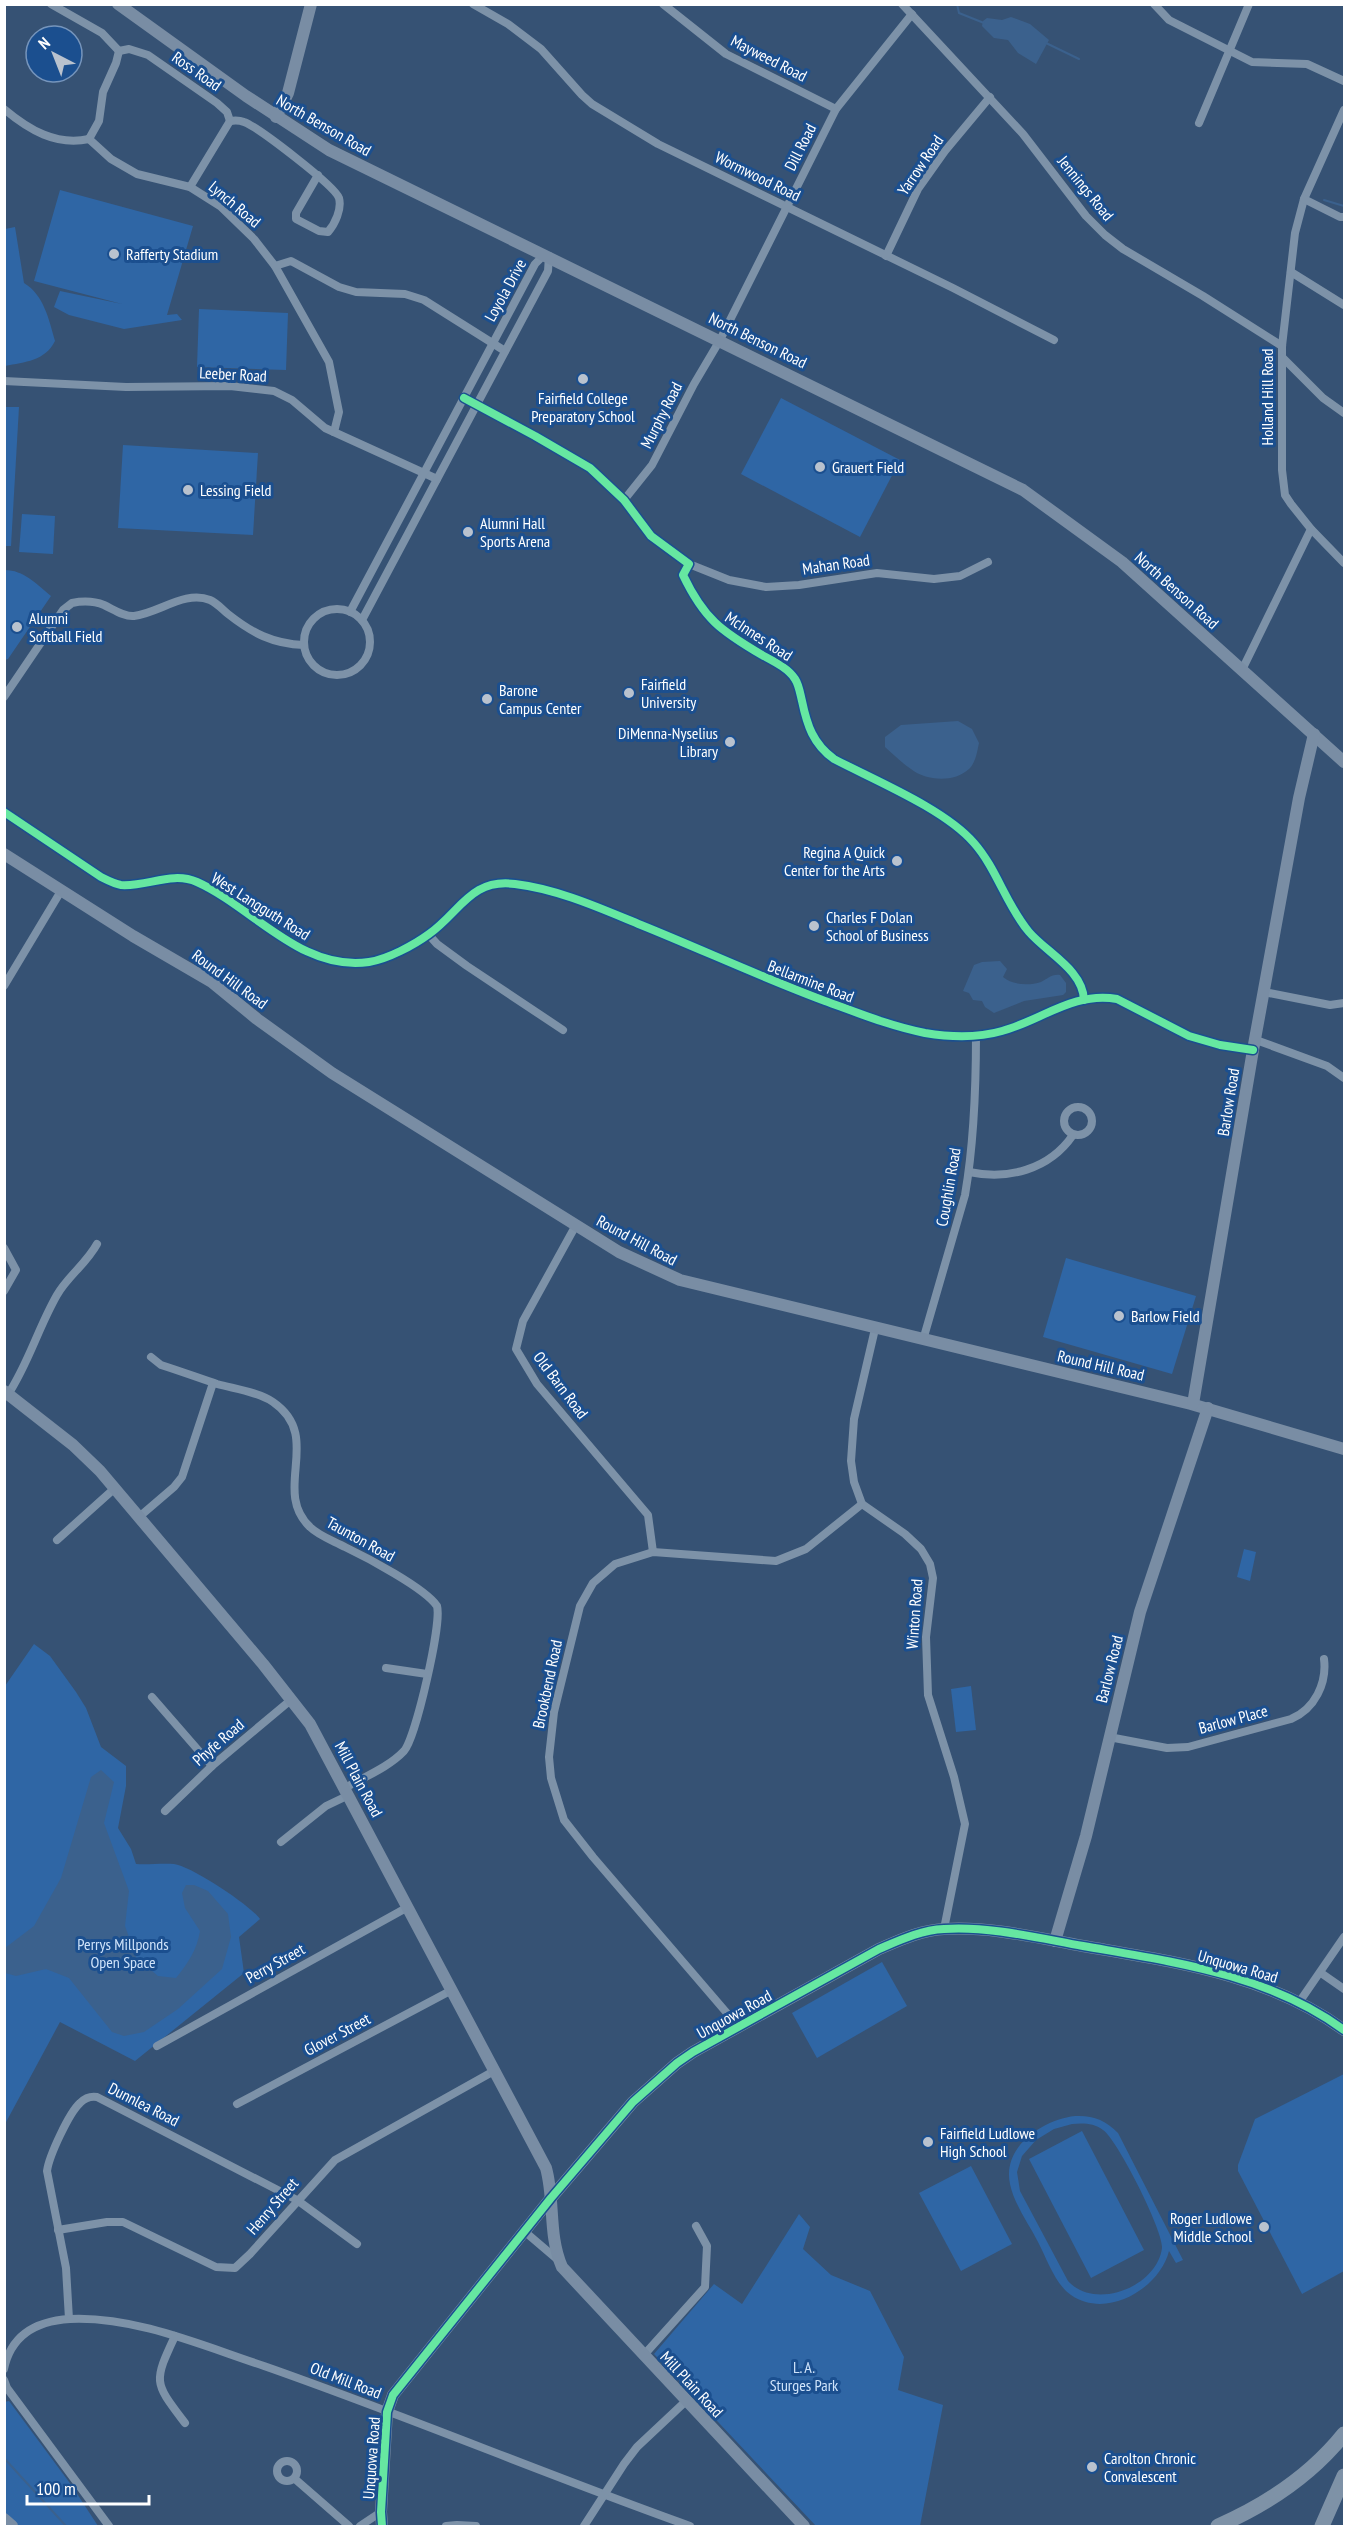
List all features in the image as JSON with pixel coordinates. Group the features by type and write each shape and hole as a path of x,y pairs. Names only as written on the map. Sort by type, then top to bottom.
{"highway":[{"path":"1218,2526 1255,2508 1290,2485 1344,2434"},
{"path":"1322,2526 1344,2476"}],"main road":[{"name":"North Benson Road","path":"118,4 276,117 329,150 1023,490 1087,534 1122,562 1344,762"},
{"path":"276,117 288,93 311,4"},
{"name":"Barlow Road","path":"1193,1404 1299,798 1314,734"},
{"name":"Round Hill Road","path":"4,854 198,973 332,1073 619,1252 680,1280 875,1329 1193,1404 1344,1449"},
{"name":"Mill Plain Road","path":"6,1395 84,1455 115,1488 292,1699 310,1724 546,2168 551,2198 550,2214 560,2260 567,2273 804,2526"},
{"name":"Barlow Road","path":"1055,1941 1085,1837 1140,1612 1208,1408"},
{"name":"Unquowa Road","path":"382,2526 387,2412 399,2386 551,2198 633,2102 677,2063 738,2026 879,1949 915,1934 944,1929 992,1931 1055,1941 1179,1963 1242,1979 1300,2001 1344,2030"},
{"path":"4,2519 12,2526"}],"street":[{"path":"4,109 35,131 68,142 89,139 99,121 103,92 119,51 102,33 51,4"},
{"name":"Wormwood Road","path":"472,4 508,24 541,49 582,95 620,123 1054,340"},
{"name":"Mayweed Road","path":"663,4 726,54 836,109"},
{"name":"Jennings Road","path":"902,4 1035,149 1086,216 1105,235 1123,249 1282,346"},
{"path":"1154,4 1169,20 1252,62 1307,64 1344,81"},
{"path":"1199,123 1228,49 1249,4"},
{"name":"Dill Road","path":"720,340 836,109 912,14"},
{"name":"Ross Road","path":"119,51 129,49 148,55 217,103 227,112 230,121"},
{"name":"Yarrow Road","path":"886,256 918,189 945,151 990,98"},
{"name":"Holland Hill Road","path":"1344,110 1304,199 1296,227 1282,346 1282,482 1285,495 1311,529 1344,562"},
{"path":"190,187 230,121 235,120 247,123 318,175 335,190 340,201 334,224 328,232 323,233 301,223 296,216 318,175"},
{"name":"Lynch Road","path":"89,139 111,159 137,174 190,187 220,206 254,239 275,266 329,362 339,412 334,432"},
{"path":"1304,199 1344,217"},
{"name":"Loyola Drive","path":"350,612 536,264 541,258 549,256 548,271 362,620"},
{"path":"275,266 291,261 339,287 357,292 405,294 424,300 505,351"},
{"path":"1291,272 1344,305"},
{"name":"Murphy Road","path":"624,500 652,465 694,384 720,340"},
{"path":"1283,358 1323,398 1344,413"},
{"name":"Leeber Road","path":"4,381 126,387 261,388 284,395 325,428 437,479"},
{"path":"464,398 572,456 609,484 651,536 689,564"},
{"path":"1242,670 1311,529"},
{"name":"Mahan Road","path":"689,564 729,580 766,587 809,584 877,573 934,579 960,576 988,562"},
{"name":"McInnes Road","path":"689,564 683,575 710,620 720,629 782,667 796,680 813,737 823,751 943,817 964,833 988,862 1027,930 1077,979 1084,993 1084,1000"},
{"path":"4,697 63,610 72,603 97,603 135,616 152,612 181,600 199,598 212,601 264,639 287,645 304,645"},
{"path":"337,609 350,612 362,620 369,630 371,642 369,653 355,671 333,676 322,672 306,656 304,645 309,624 317,616 337,609"},
{"name":"West Langguth Road","path":"4,812 101,877 118,885 181,876 221,895 297,947 312,954 348,962 369,962 380,958"},
{"name":"Bellarmine Road","path":"380,958 429,935 477,890 503,884 524,885 613,914 767,979 881,1022 942,1036 976,1035 1003,1031 1063,1004 1084,1000 1117,999 1189,1036 1220,1045 1255,1045 1327,1066 1344,1078"},
{"path":"4,986 61,891"},
{"path":"429,935 437,944 467,966 563,1030"},
{"path":"1264,992 1330,1005 1344,1002"},
{"name":"Coughlin Road","path":"922,1340 960,1217 969,1172 976,1073 976,1035"},
{"path":"969,1172 990,1176 1024,1171 1056,1153 1073,1135"},
{"name":"Old Barn Road","path":"576,1225 523,1321 516,1349 537,1384 648,1515 653,1552"},
{"path":"6,1395 57,1294 89,1259 97,1244"},
{"path":"4,1248 16,1270 4,1291"},
{"path":"862,1504 854,1482 851,1442 875,1329"},
{"name":"Taunton Road","path":"151,1357 161,1365 266,1399 278,1407 291,1423 298,1440 294,1484 297,1504 309,1526 361,1555 435,1603 438,1619 415,1729 409,1744 398,1756 326,1806 281,1842"},
{"path":"139,1517 174,1487 182,1477 213,1383"},
{"path":"57,1540 115,1488"},
{"name":"Brookbend Road","path":"738,2026 576,1838 564,1820 551,1778 549,1757 554,1712 580,1606 593,1583 615,1564 653,1552 776,1561 806,1549 862,1504"},
{"name":"Winton Road","path":"862,1504 906,1534 921,1549 930,1564 933,1578 926,1637 928,1695 954,1777 965,1824 944,1929"},
{"name":"Barlow Place","path":"1109,1737 1167,1749 1188,1747 1291,1719 1305,1711 1316,1698 1324,1680 1324,1659"},
{"path":"386,1668 427,1674"},
{"path":"152,1697 212,1766"},
{"name":"Phyfe Road","path":"165,1812 212,1766 292,1699"},
{"name":"Perry Street","path":"157,2046 408,1907"},
{"path":"1300,2001 1321,1974 1344,1937"},
{"path":"1321,1974 1344,1989"},
{"name":"Glover Street","path":"237,2104 452,1990"},
{"name":"Henry Street","path":"58,2230 107,2222 123,2222 216,2267 232,2269 250,2254 297,2200 340,2157 494,2071"},
{"name":"Dunnlea Road","path":"69,2319 66,2268 47,2180 47,2166 76,2108 84,2100 92,2097 102,2099 297,2200 357,2244"},
{"path":"643,2356 705,2287 707,2246 696,2226"},
{"name":"Mill Plain Road","path":"524,2231 560,2260"},
{"name":"Old Mill Road","path":"4,2369 11,2347 22,2334 48,2323 69,2319 131,2325 175,2336 387,2412 690,2526"},
{"path":"175,2336 161,2366 159,2381 165,2396 185,2423"},
{"path":"4,2380 7,2388 109,2526"},
{"path":"584,2526 637,2447 686,2401"},
{"path":"295,2479 349,2526"},
{"path":"360,2526 381,2512"},
{"path":"446,2526 476,2526"}],"green space":[{"name":"Rafferty Stadium","path":"60,190 193,226 167,315 177,314 182,320 124,329 69,315 54,307 60,291 122,304 34,281"},
{"path":"15,227 24,283 41,301 55,341 51,348 40,357 5,366 5,229"},
{"path":"199,309 288,313 286,370 197,367"},
{"name":"Grauert Field","path":"781,398 900,460 860,537 741,474"},
{"path":"4,407 19,407 11,546 4,546"},
{"name":"Lessing Field","path":"123,445 258,453 253,535 118,528"},
{"path":"22,514 55,516 53,554 19,552"},
{"name":"Alumni Softball Field","path":"5,570 24,575 51,596 8,659 5,660"},
{"name":"Barlow Field","path":"1066,1258 1196,1296 1172,1374 1043,1337"},
{"path":"1244,1549 1256,1552 1250,1581 1237,1577"},
{"name":"Perrys Millponds Open Space","path":"34,1644 50,1656 76,1692 86,1708 101,1747 126,1766 126,1786 118,1828 131,1849 136,1864 182,1866 220,1887 260,1919 239,1937 244,1973 135,2061 60,2022 5,2124 5,1686"},
{"path":"971,1686 976,1730 956,1732 951,1689"},
{"path":"882,1962 907,2006 817,2058 792,2013"},
{"path":"1344,2074 1344,2271 1302,2294 1238,2171 1238,2165 1255,2119"},
{"path":"1087,2116 1104,2122 1118,2133 1183,2260 1176,2263 1169,2251 1164,2265 1144,2288 1115,2302 1100,2304 1085,2302 1065,2290 1052,2271 1012,2191 1009,2171 1018,2147 1038,2130 1062,2119","holes":["1072,2124 1096,2126 1110,2137 1139,2186 1161,2239 1162,2248 1158,2262 1149,2274 1123,2290 1108,2294 1093,2294 1080,2290 1068,2281 1020,2191 1017,2172 1022,2156 1036,2140 1054,2129"]},
{"path":"1082,2131 1144,2250 1091,2278 1029,2159"},
{"path":"971,2166 1012,2244 961,2271 919,2193"},
{"name":"L. A. Sturges Park","path":"799,2214 810,2227 803,2249 831,2275 870,2291 904,2357 898,2390 943,2405 920,2526 816,2526 654,2354 714,2284 742,2304"},
{"path":"9,2401 72,2486 98,2526 5,2526 4,2402"}],"shaded area":[{"path":"1011,17 1030,24 1049,40 1036,64 1018,53 1008,40 994,38 982,26 983,21 987,18 1002,20"},
{"path":"958,721 972,729 979,743 976,757 969,769 956,777 940,779 924,776 908,767 885,747 885,737 901,725"},
{"path":"1000,961 1007,969 1003,977 1011,982 1031,984 1060,975 1066,983 1066,992 1063,995 1024,1001 994,1013 985,1007 982,1001 973,1000 969,993 963,991 974,965"},
{"path":"101,1770 114,1782 104,1823 129,1891 125,1926 136,1957 158,1976 176,1978 184,1967 194,1950 200,1931 185,1908 182,1893 186,1885 194,1885 208,1891 228,1914 231,1937 222,1969 178,2009 144,2032 124,2036 112,2032 69,1978 46,1969 16,1976 5,1973 5,1948 34,1926 61,1878 91,1777"}],"waterway":[{"path":"957,4 959,13 984,23"},
{"path":"1046,43 1079,59"},
{"path":"1324,200 1344,206"},
{"path":"4,2458 66,2526"}],"cycle path":[{"path":"464,398 590,468 624,500 651,536 689,564 683,575 706,613 735,639 780,665 792,675 798,686 812,733 827,753 834,759 946,818 974,843 1029,932 1078,980 1084,1000"},
{"path":"4,812 111,882 131,885 178,878 197,882 218,893 299,948 321,957 344,962 369,962 400,951 429,934 477,891 487,886 515,884 547,890 580,900 802,992 874,1019 912,1030 954,1036 993,1033 1072,1003 1101,998 1117,999 1189,1036 1220,1045 1253,1050"},
{"path":"382,2526 387,2412 393,2395 551,2198 633,2102 693,2052 879,1949 919,1933 944,1929 979,1929 1031,1936 1219,1973 1284,1996 1315,2011 1344,2030"}],"place":[{"name":"Rafferty Stadium","path":"114,254"},
{"name":"Fairfield College Preparatory School","path":"583,379"},
{"name":"Grauert Field","path":"820,467"},
{"name":"Lessing Field","path":"188,490"},
{"name":"Alumni Hall Sports Arena","path":"468,532"},
{"name":"Alumni Softball Field","path":"17,627"},
{"name":"Fairfield University","path":"629,693"},
{"name":"Barone Campus Center","path":"487,699"},
{"name":"DiMenna-Nyselius Library","path":"730,742"},
{"name":"Regina A Quick Center for the Arts","path":"897,861"},
{"name":"Charles F Dolan School of Business","path":"814,926"},
{"name":"Barlow Field","path":"1119,1316"},
{"name":"Fairfield Ludlowe High School","path":"928,2142"},
{"name":"Roger Ludlowe Middle School","path":"1264,2227"},
{"name":"Carolton Chronic Convalescent","path":"1092,2467"}]}
